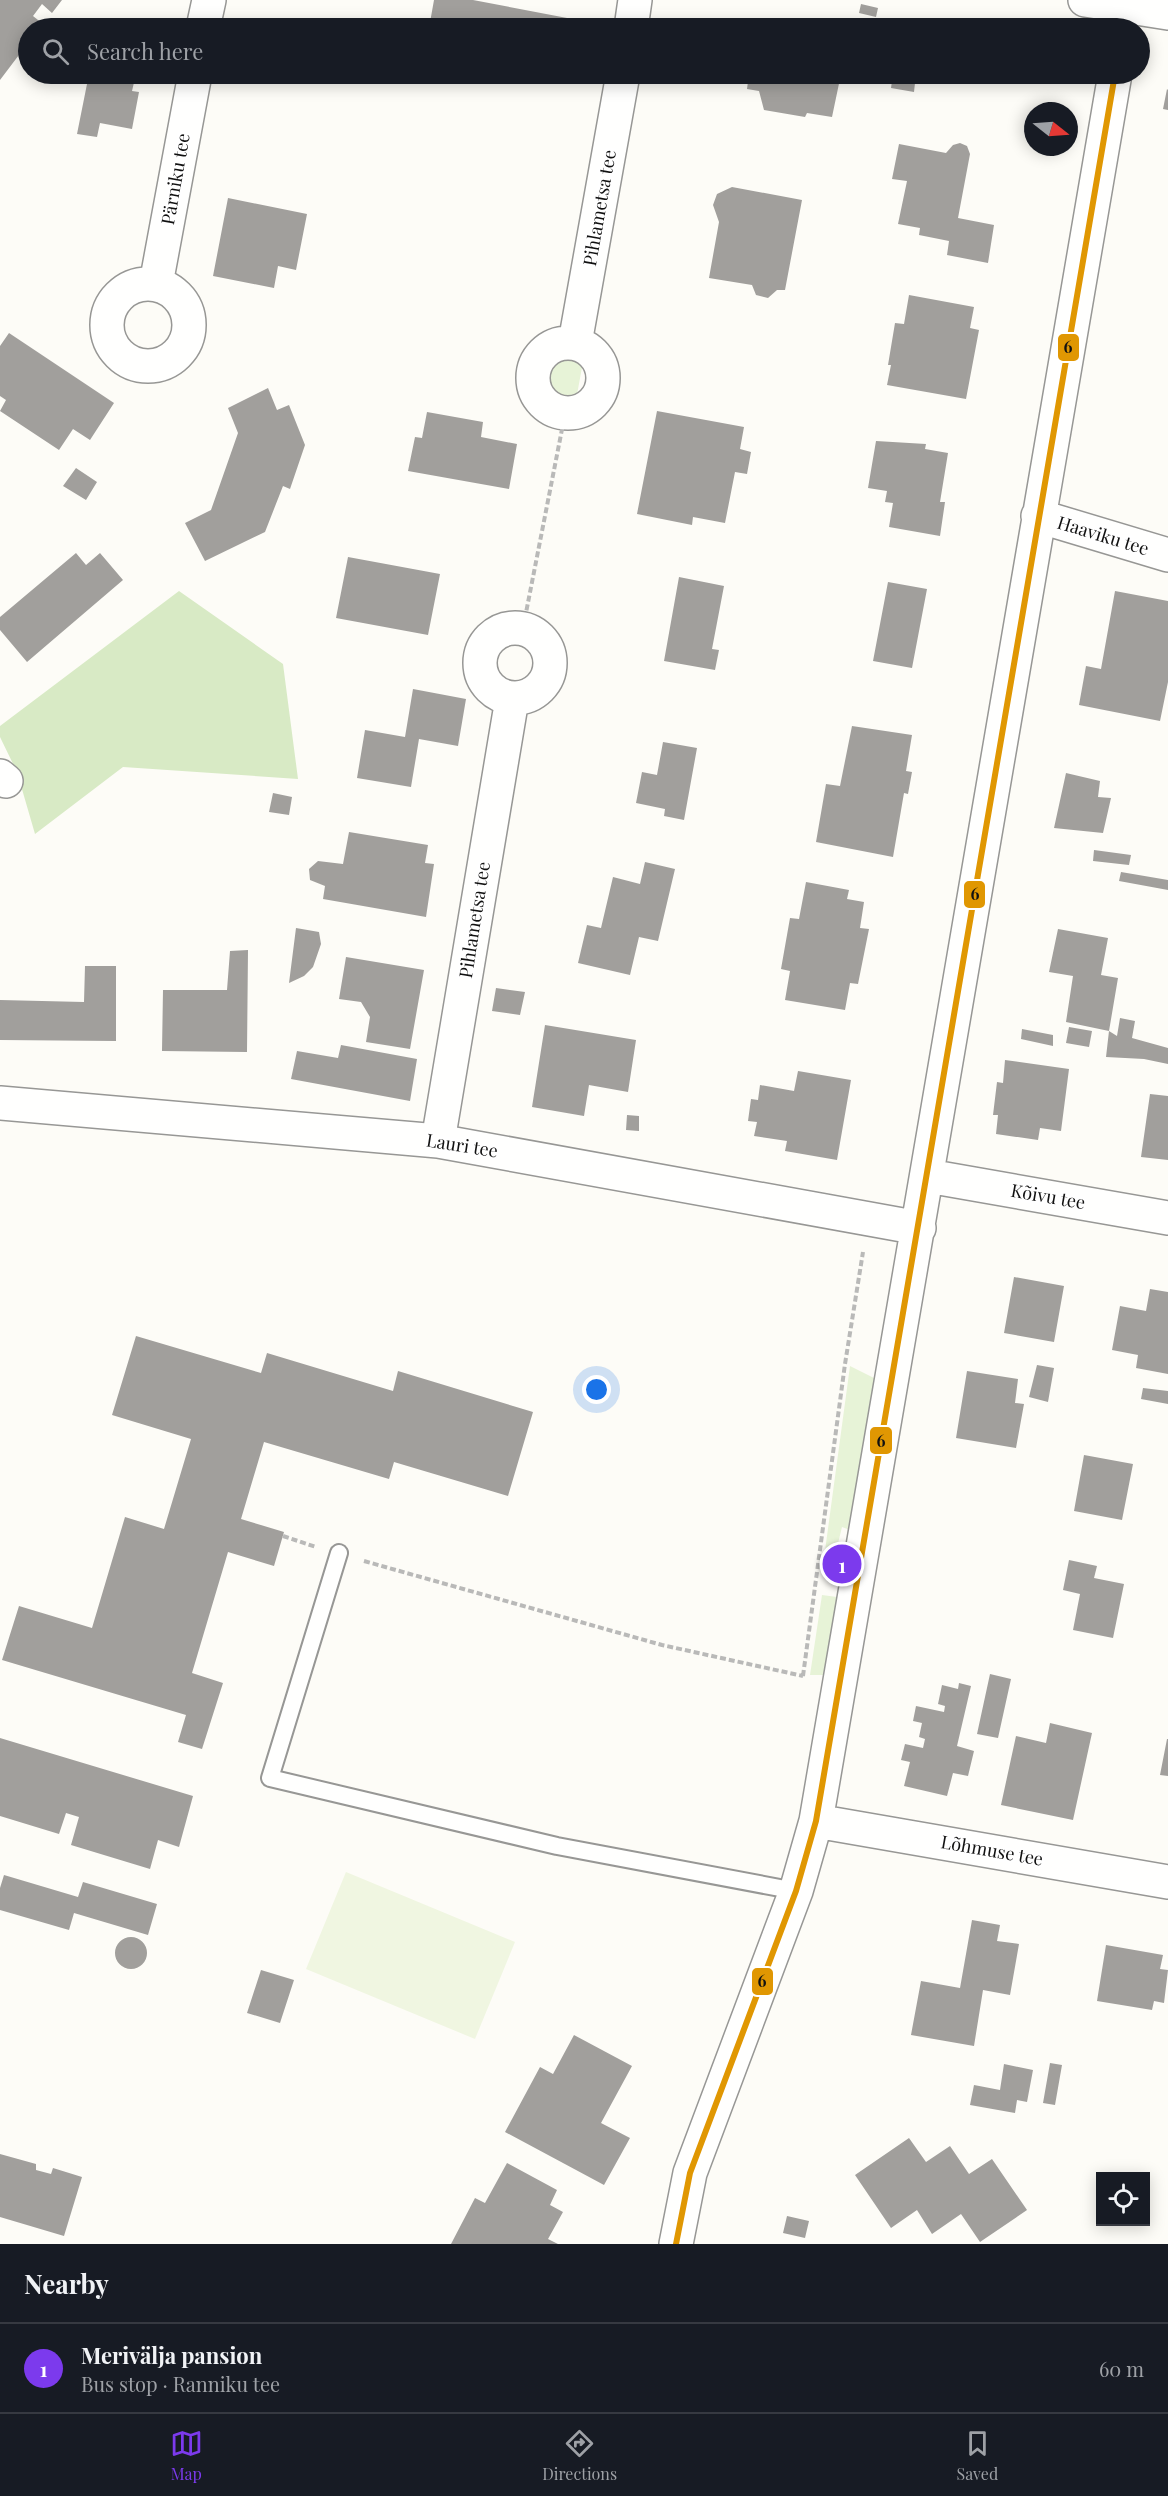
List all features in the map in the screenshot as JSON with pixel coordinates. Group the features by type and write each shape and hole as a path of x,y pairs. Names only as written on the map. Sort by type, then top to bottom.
{"street":[{"path":"205,18 208,0"},
{"path":"632,18 635,0"},
{"path":"1084,0 1125,12 1168,13"},
{"name":"Pärniku tee","path":"156,284 193,84"},
{"name":"Pihlametsa tee","path":"575,343 621,84"},
{"path":"676,2244 690,2173 796,1891 816,1821 928,1176 1112,84"},
{"path":"575,343 596,357 602,367 602,390 587,408 565,414 544,405 532,385 532,373 543,352 553,346 575,343"},
{"name":"Haaviku tee","path":"1038,516 1168,555"},
{"path":"523,628 543,641 550,663 548,674 534,693 524,698 512,699 500,696 483,680 480,657 483,646 500,631 523,628"},
{"name":"Pihlametsa tee","path":"438,1141 512,699"},
{"name":"Lauri tee","path":"0,1103 438,1141 919,1228"},
{"name":"Kõivu tee","path":"928,1176 1168,1218"},
{"name":"Lõhmuse tee","path":"816,1821 1168,1882"}],"lane":[{"path":"339,1553 270,1778 557,1846 796,1891"}],"path":[{"path":"523,628 565,414"},
{"path":"803,1687 845,1364 868,1219"},
{"path":"283,1536 662,1645 803,1676"}],"green space":[{"path":"567,357 583,362 576,400 556,397 546,383 547,368 559,358"},
{"path":"179,591 283,664 298,779 123,767 35,834 17,772 0,737 0,726"},
{"path":"850,1366 874,1378 881,1397 850,1530 842,1527 830,1576 822,1573"},
{"path":"822,1595 837,1597 826,1675 810,1675"},
{"path":"346,1872 515,1942 475,2039 306,1969"}],"building":[{"path":"0,0 62,0 52,13 42,4 33,16 36,18 18,18 18,56 0,80"},
{"path":"434,0 473,0 567,18 431,18"},
{"path":"861,4 878,8 876,17 859,13"},
{"path":"87,84 134,84 132,91 139,92 132,129 100,123 97,137 77,134"},
{"path":"748,84 839,84 832,117 807,113 805,117 764,110 759,91 747,89"},
{"path":"892,84 915,84 914,92 891,88"},
{"path":"1168,90 1168,110 1163,109"},
{"path":"960,143 967,146 970,154 958,218 994,225 988,263 947,255 949,241 919,235 920,228 898,224 907,181 892,179 899,144 946,153 953,145"},
{"path":"732,187 802,200 785,290 777,290 768,298 756,295 752,285 709,278 719,222 713,205 717,194"},
{"path":"228,198 307,214 296,270 278,266 274,288 213,276"},
{"path":"909,295 974,307 970,328 979,330 966,399 887,385 895,323 904,324"},
{"path":"9,333 114,403 90,440 73,429 59,450 0,411 6,400 0,396 0,346"},
{"path":"268,388 277,410 289,405 305,445 290,489 283,486 265,532 205,561 185,523 211,510 238,433 228,408"},
{"path":"657,411 744,427 740,449 751,452 747,474 735,472 725,523 693,517 692,525 637,514"},
{"path":"427,412 483,422 481,437 517,444 509,489 408,471 415,437 422,438"},
{"path":"876,441 926,444 925,449 948,453 940,502 945,502 940,536 889,527 893,503 885,502 887,491 868,488"},
{"path":"76,468 97,482 86,500 63,486"},
{"path":"76,553 86,565 100,553 123,580 27,662 0,630 0,617"},
{"path":"348,557 440,574 428,635 336,618"},
{"path":"679,577 724,586 712,649 719,650 715,670 664,661"},
{"path":"888,582 927,589 912,668 873,661"},
{"path":"1115,591 1168,601 1168,682 1160,721 1079,705 1086,666 1101,669"},
{"path":"413,689 466,699 458,746 419,739 411,787 357,778 365,730 405,737"},
{"path":"852,726 912,735 906,771 912,772 908,794 904,793 893,857 816,842 826,784 840,786"},
{"path":"663,742 697,748 684,820 664,816 665,809 636,803 642,772 657,775"},
{"path":"1066,773 1100,781 1098,797 1111,798 1103,833 1054,828"},
{"path":"273,793 292,797 289,815 269,812"},
{"path":"349,832 428,845 425,863 434,864 426,917 323,899 325,886 310,880 309,869 318,861 343,864"},
{"path":"1094,850 1131,855 1129,865 1093,861"},
{"path":"645,862 675,869 658,941 639,937 630,975 578,963 587,925 601,928 613,877 640,884"},
{"path":"1121,872 1168,880 1168,890 1119,881"},
{"path":"806,882 849,890 847,899 864,902 860,928 869,929 858,984 850,983 845,1010 785,1000 790,971 781,969 790,918 799,919"},
{"path":"296,928 319,932 321,944 313,967 304,976 289,983"},
{"path":"1058,929 1108,938 1101,975 1118,978 1109,1031 1066,1022 1073,976 1049,972"},
{"path":"248,950 247,1052 162,1051 163,990 227,990 230,951"},
{"path":"346,957 424,970 410,1049 366,1042 370,1017 361,1002 339,999"},
{"path":"85,966 116,966 116,1041 0,1040 0,1000 84,1002"},
{"path":"496,988 525,992 520,1015 492,1011"},
{"path":"1120,1018 1135,1021 1132,1038 1168,1048 1168,1064 1144,1059 1106,1057 1109,1031 1117,1036"},
{"path":"545,1025 636,1040 628,1092 589,1085 584,1116 532,1107"},
{"path":"1069,1027 1092,1031 1089,1047 1066,1043"},
{"path":"1022,1029 1053,1035 1053,1046 1021,1039"},
{"path":"341,1045 417,1059 410,1101 291,1079 297,1051 338,1058"},
{"path":"1005,1060 1069,1069 1061,1131 1040,1128 1038,1140 996,1134 998,1115 993,1115 997,1082 1003,1083"},
{"path":"798,1071 851,1080 837,1160 785,1151 787,1141 754,1136 757,1122 748,1121 751,1099 758,1100 760,1085 794,1091"},
{"path":"1150,1094 1168,1096 1168,1160 1141,1157"},
{"path":"627,1115 639,1116 639,1131 626,1130"},
{"path":"1014,1277 1064,1286 1054,1342 1004,1333"},
{"path":"1150,1289 1168,1292 1168,1374 1136,1368 1138,1355 1112,1350 1120,1306 1146,1311"},
{"path":"136,1336 261,1373 267,1353 393,1391 398,1371 533,1412 508,1496 394,1462 389,1479 264,1442 241,1519 284,1532 274,1566 228,1552 192,1673 223,1683 202,1749 178,1742 186,1715 2,1660 19,1606 92,1628 125,1517 164,1529 191,1439 112,1415"},
{"path":"1037,1365 1054,1368 1048,1402 1029,1397"},
{"path":"967,1371 1018,1379 1015,1403 1024,1404 1016,1448 956,1438"},
{"path":"1143,1388 1168,1391 1168,1404 1141,1399"},
{"path":"1084,1455 1133,1464 1122,1520 1074,1511"},
{"path":"1069,1560 1097,1566 1094,1578 1124,1584 1113,1638 1073,1630 1080,1594 1063,1590"},
{"path":"990,1674 1011,1679 998,1738 977,1734"},
{"path":"959,1683 971,1686 957,1746 974,1751 968,1776 953,1773 947,1796 904,1786 910,1762 901,1760 905,1744 923,1748 925,1739 919,1737 922,1723 913,1721 916,1706 944,1712 945,1706 938,1704 942,1685 958,1689"},
{"path":"1050,1723 1092,1733 1073,1820 1001,1805 1016,1736 1046,1743"},
{"path":"0,1738 193,1796 179,1847 158,1840 150,1869 71,1845 79,1817 66,1813 59,1834 0,1816"},
{"path":"1168,1739 1168,1776 1160,1775"},
{"path":"4,1875 78,1897 83,1882 157,1904 148,1935 74,1913 69,1930 0,1910 0,1888"},
{"path":"972,1920 1000,1925 997,1941 1019,1944 1010,1995 983,1990 974,2046 911,2035 921,1981 960,1988"},
{"path":"131,1937 142,1942 147,1953 142,1964 131,1969 120,1964 115,1953 120,1942"},
{"path":"1106,1945 1163,1955 1160,1969 1168,1970 1164,2003 1154,2001 1152,2010 1097,2001"},
{"path":"261,1970 294,1980 280,2023 247,2013"},
{"path":"574,2035 632,2066 601,2123 630,2138 604,2185 505,2132 540,2067 553,2074"},
{"path":"1050,2063 1062,2065 1055,2105 1043,2103"},
{"path":"1004,2064 1033,2070 1027,2102 1017,2100 1015,2113 970,2105 974,2085 1000,2090"},
{"path":"909,2138 926,2162 950,2146 969,2174 992,2159 1027,2210 980,2242 961,2214 932,2234 917,2210 891,2228 855,2175"},
{"path":"0,2154 36,2164 36,2170 51,2174 53,2168 82,2177 64,2236 0,2217"},
{"path":"507,2163 557,2190 550,2205 563,2212 548,2239 558,2244 451,2244 475,2198 485,2203"},
{"path":"787,2216 809,2221 805,2238 783,2233"}],"transit line":[{"name":"6","path":"676,2244 690,2173 796,1891 816,1821 1113,84"}],"place":[{"name":"Merivälja pansion","path":"842,1564"}]}
